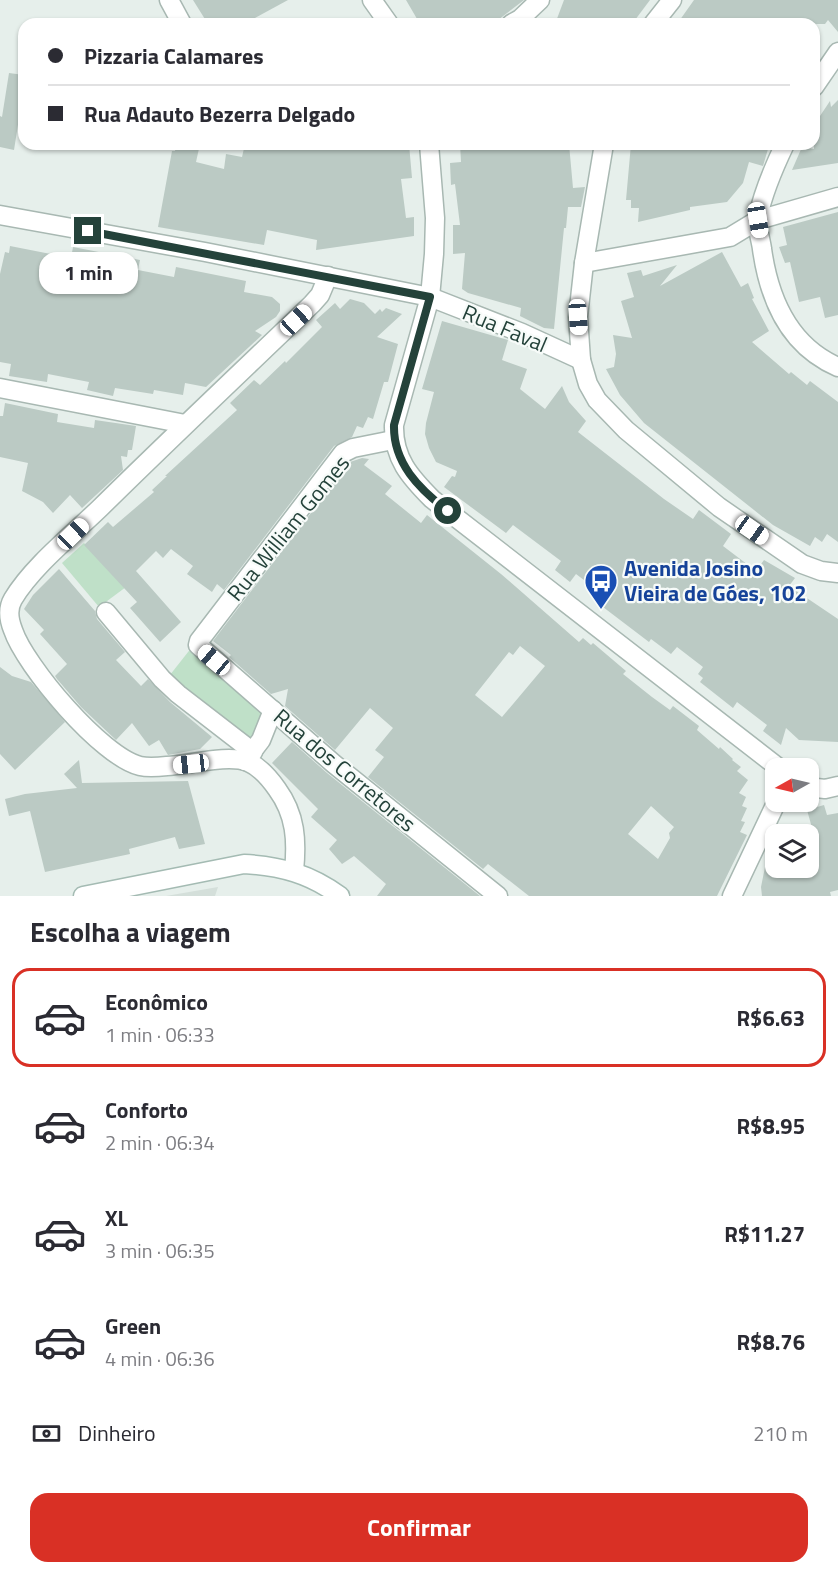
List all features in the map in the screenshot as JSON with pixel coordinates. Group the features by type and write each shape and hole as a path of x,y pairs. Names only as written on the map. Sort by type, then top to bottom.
{"street":[{"path":"169,0 179,18"},
{"path":"372,0 385,18"},
{"path":"521,18 540,0"},
{"path":"658,18 672,0"},
{"path":"820,78 838,52"},
{"path":"429,150 435,218 430,297 394,425 393,440 410,476 432,499 766,758"},
{"path":"603,150 584,263 578,317 581,360 588,384 597,400 626,430 719,507 802,564 821,571 838,573"},
{"path":"782,150 770,177 758,220 766,279 794,335 811,350 838,367"},
{"path":"584,263 730,237 758,220 838,197"},
{"name":"Rua Faval","path":"0,214 430,297 522,333 581,360"},
{"path":"273,710 267,728 249,756 150,767 127,761 93,735 44,681 13,632 9,609 23,584 46,559 312,304 320,295 328,276"},
{"path":"0,388 185,424"},
{"name":"Rua William Gomes","path":"199,640 343,453 353,448 393,440"},
{"path":"106,612 162,679 249,756 284,798 296,830 294,871"},
{"name":"Rua dos Corretores","path":"199,640 200,649 334,764 498,896"},
{"path":"819,789 838,786"},
{"path":"736,893 772,812"},
{"path":"83,896 244,864 294,871 313,879 340,896"}],"shaded area":[{"path":"218,887 215,896 166,896"}],"green space":[{"path":"84,543 126,587 99,607 62,563"},
{"path":"192,647 268,711 248,747 166,680"}],"building":[{"path":"193,0 288,0 255,18 204,18"},
{"path":"406,0 524,0 501,18 416,18"},
{"path":"564,0 650,0 636,18 557,18"},
{"path":"694,0 838,0 838,32 828,20 825,24 820,24 820,18 681,18"},
{"path":"9,73 18,74 18,125 14,150 0,147 0,116 2,117"},
{"path":"838,100 838,163 792,170 801,150 820,150 820,116 830,101 831,107"},
{"path":"199,150 196,162 224,169 226,154 242,157 244,150 410,150 412,178 401,179 406,218 414,217 414,236 316,250 317,240 267,230 264,245 158,227 172,151"},
{"path":"460,150 570,150 573,188 585,187 581,207 568,207 554,329 544,328 520,316 521,308 468,293 462,289 465,253 453,254 453,225 460,225 455,184 451,185 450,163 461,162"},
{"path":"630,150 768,150 763,166 749,162 743,183 727,202 690,207 690,210 638,222 639,208 631,208 631,200 626,200"},
{"path":"838,212 838,315 825,318 820,297 799,302 790,262 785,263 779,247 787,245 783,227"},
{"path":"10,246 71,258 73,247 140,260 138,270 174,277 176,267 246,281 244,292 272,297 280,304 280,311 276,317 255,331 262,335 206,387 185,383 183,395 154,390 153,394 115,388 113,396 87,390 89,382 48,374 47,382 9,376 11,364 0,362 0,274 5,252 9,253"},
{"path":"722,252 741,287 748,283 754,298 752,299 769,331 752,342 789,374 791,372 807,385 810,381 838,402 838,542 827,534 822,542 815,537 810,546 773,525 644,423 620,395 606,369 614,367 616,354 613,335 632,338 621,301 634,297 627,273 641,270 643,276 677,265 660,286"},
{"path":"350,299 364,303 375,314 380,309 382,312 386,308 402,314 377,337 398,344 388,382 384,382 373,419 368,417 363,428 357,426 352,437 334,446 224,590 217,584 212,592 187,574 193,566 171,549 163,558 156,551 136,571 181,622 160,642 130,608 137,602 84,545 108,522 113,527 154,492 152,490 167,476 165,476 237,410 230,403 254,380 260,385 285,361 286,363 322,327 316,320 335,303 340,309"},
{"path":"442,321 508,340 502,360 527,369 520,389 545,409 562,386 569,402 586,421 578,432 693,519 699,510 731,534 723,546 756,571 764,560 795,578 789,586 838,619 838,742 799,740 786,728 781,745 763,731 767,725 737,702 733,708 700,682 703,678 698,674 703,667 677,647 671,654 651,639 649,642 603,607 609,599 576,574 570,582 555,570 561,561 513,525 506,533 444,487 452,476 455,477 457,471 436,462 429,448 425,434 434,392 422,389"},
{"path":"5,403 58,414 57,422 94,428 95,420 136,426 132,450 128,450 127,457 121,456 123,470 82,508 70,495 53,513 43,502 22,491 28,463 0,457 0,416 3,416"},
{"path":"362,458 369,459 364,465 392,486 385,494 421,523 427,515 501,574 579,642 583,638 591,645 593,643 626,671 623,674 652,697 670,710 673,706 699,726 697,730 741,767 737,771 748,780 739,793 746,797 742,806 747,808 741,821 745,822 740,832 747,835 717,896 529,896 488,864 483,869 368,777 384,757 375,750 393,728 370,708 335,750 285,706 288,689 271,694 229,657 231,655 213,641 350,462","holes":["520,646 545,666 502,717 475,695 509,652 513,655","651,806 674,827 658,859 628,834"]},
{"path":"59,569 95,611 97,619 125,652 116,660 141,686 148,679 170,702 212,737 200,749 168,755 159,740 149,746 132,723 116,740 81,707 57,679 55,676 67,664 40,634 44,630 24,609 33,595"},
{"path":"0,667 12,676 31,682 65,722 15,770 0,754"},
{"path":"292,742 327,773 480,896 377,896 386,884 354,856 342,864 329,849 337,840 311,817 318,809 272,763"},
{"path":"79,760 82,783 188,781 205,844 179,849 175,837 129,849 130,854 45,872 30,811 9,816 5,799 25,794 77,788 64,774"},
{"path":"824,805 827,815 838,813 838,890 830,892 831,896 762,896 761,887 765,867 765,878 819,878 819,824 811,824 808,812 819,812 819,806"}],"place":[{"name":"Avenida Josino Vieira de Góes, 102","path":"601,610"}],"route":[{"path":"88,231 430,297 394,425 393,440 410,476 432,499 448,511"}]}
